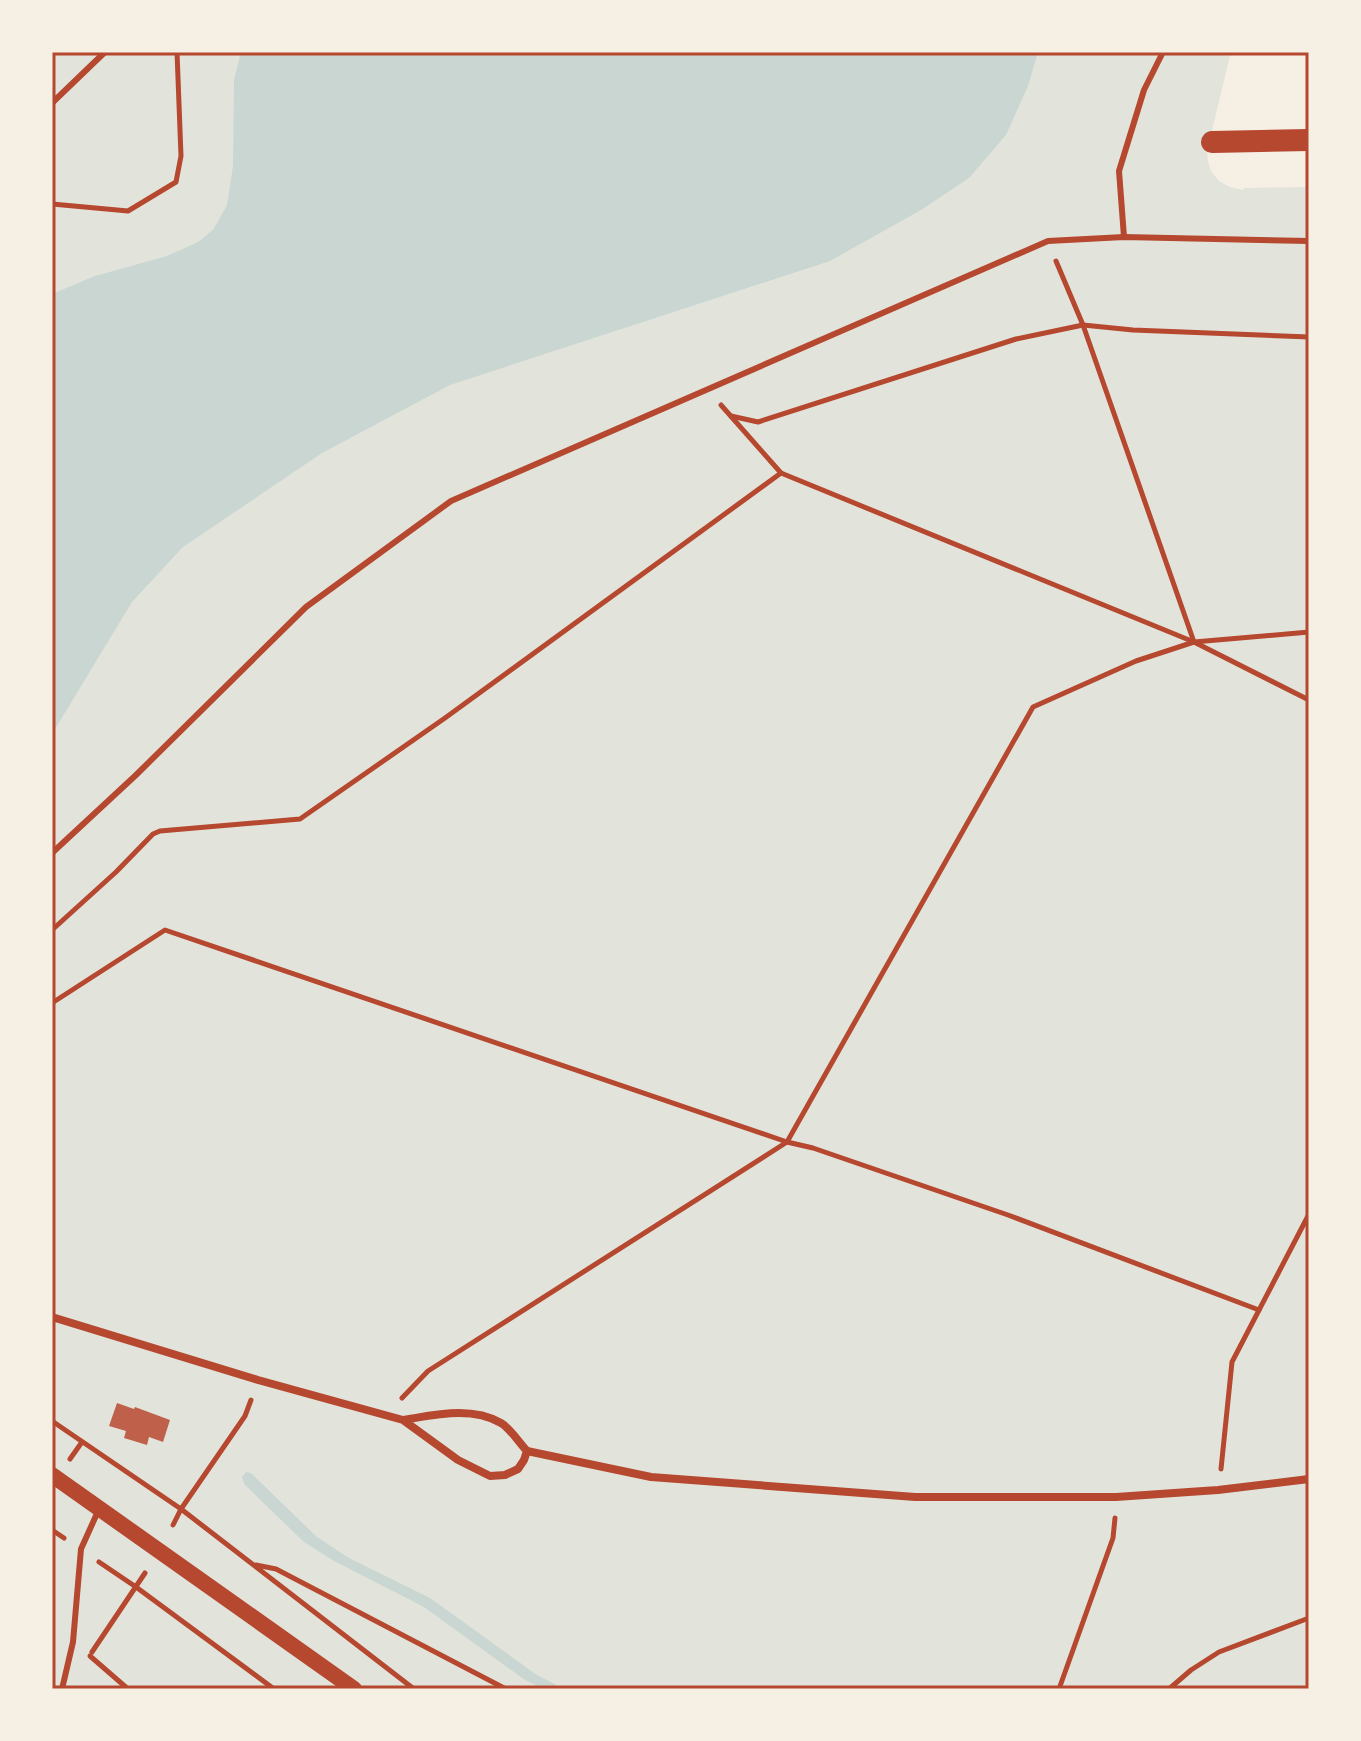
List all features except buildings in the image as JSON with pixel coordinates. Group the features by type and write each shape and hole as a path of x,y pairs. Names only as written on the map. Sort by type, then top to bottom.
{"highway":[{"path":"1212,142 1309,140"}],"main road":[{"path":"52,1475 354,1689"}],"street":[{"path":"52,1317 384,1416 403,1420 458,1412 485,1417 503,1424 527,1451 651,1477 915,1497 1116,1497 1218,1490 1309,1479"},
{"path":"403,1420 458,1460 490,1476 505,1475 518,1469 527,1451"}],"lane":[{"path":"52,103 105,52"},
{"path":"1124,237 1119,171 1144,90 1163,52"},
{"path":"52,853 136,775 306,607 451,501 1048,241 1124,237 1309,241"},
{"path":"62,1689 73,1642 81,1549 99,1509"}],"path":[{"path":"52,211 55,204 128,211 176,182 181,156 177,52"},
{"path":"1048,241 1083,325 1194,642"},
{"path":"730,416 758,422 1016,339 1083,325 1309,337"},
{"path":"707,389 781,473 1194,642 1309,700"},
{"path":"52,930 153,834 300,819 445,718 781,473"},
{"path":"384,1416 428,1371 787,1142 1033,707 1136,661 1194,642 1309,632"},
{"path":"52,1003 165,930 1008,1215 1259,1310"},
{"path":"1218,1490 1232,1362 1309,1214"},
{"path":"173,1525 245,1416 258,1380"},
{"path":"52,1421 181,1509 414,1689"},
{"path":"70,1460 82,1442"},
{"path":"1059,1689 1113,1538 1116,1497"},
{"path":"52,1530 136,1587 274,1689"},
{"path":"255,1565 276,1569 506,1689"},
{"path":"128,1689 90,1656 145,1573"},
{"path":"1169,1689 1219,1652 1309,1618"}],"shaded area":[{"path":"52,52 1231,52 1207,151 1211,171 1219,181 1243,190 1309,187 1309,1689 52,1689"},
{"path":"241,52 1038,52 1028,86 1006,135 969,178 921,210 830,261 450,385 322,453 183,547 132,602 52,734 52,294 95,276 167,256 198,242 213,230 227,205 233,166 234,80"},
{"path":"246,1472 251,1473 317,1537 349,1558 430,1598 537,1675 564,1689 544,1689 525,1680 424,1607 334,1561 304,1542 244,1484 242,1477"}]}
